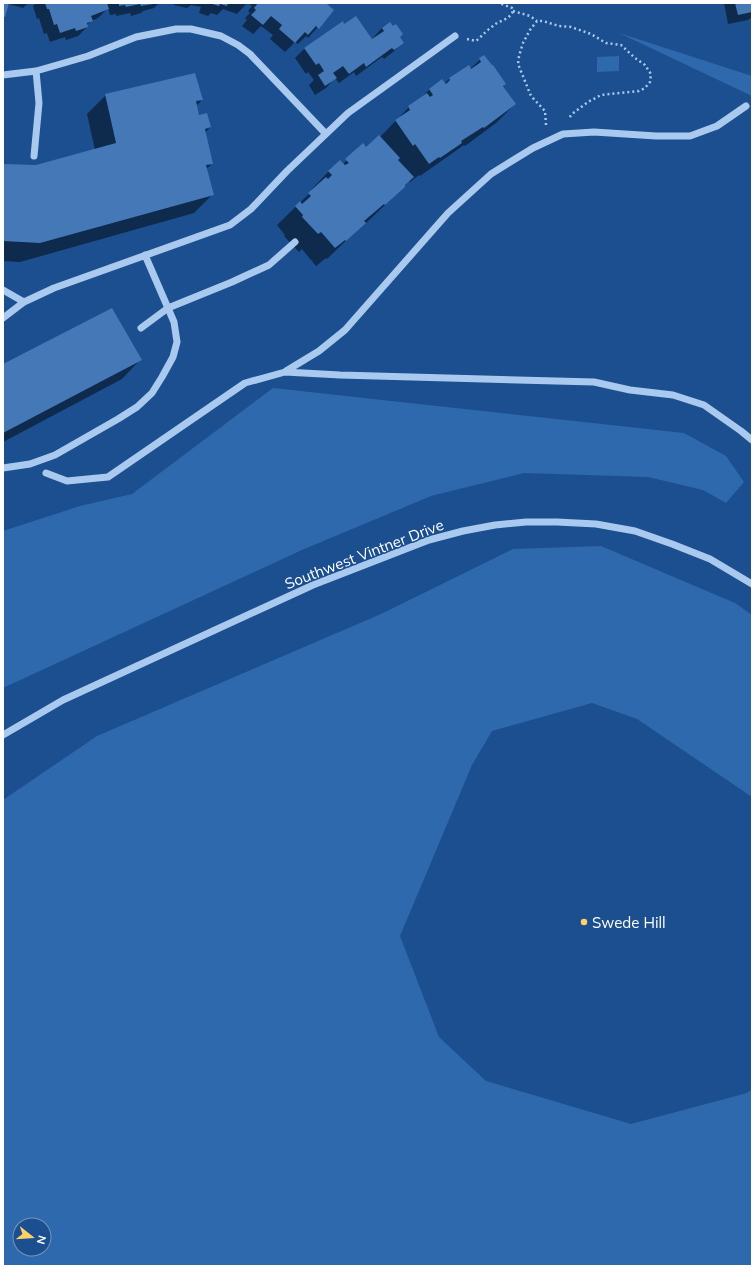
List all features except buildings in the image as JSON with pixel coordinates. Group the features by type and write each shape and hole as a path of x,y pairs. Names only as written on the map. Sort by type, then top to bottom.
{"street":[{"path":"3,75 36,71 88,56 136,37 176,29 191,29 221,36 250,54 326,134"},
{"path":"3,318 24,302 54,288 230,225 251,209 287,171 348,113 455,36"},
{"path":"34,156 39,103 36,71"},
{"path":"46,472 67,481 108,477 245,383 286,372 319,351 345,330 428,234 453,208 492,174 533,148 563,134 594,132 656,136 690,136 718,126 746,106"},
{"path":"141,328 168,308 269,265 295,242"},
{"path":"3,468 30,464 55,455 137,407 152,393 173,357 177,342 174,322 145,256"},
{"path":"3,290 24,302"},
{"path":"286,372 340,375 594,382 630,390 673,395 704,405 752,440"},
{"name":"Southwest Vintner Drive","path":"3,736 63,700 313,585 429,540 462,531 495,525 526,522 557,522 596,524 635,531 710,559 752,584"}],"path":[{"path":"499,3 512,8 513,11 530,16 537,21 571,27 591,34 606,43 622,45 635,58 645,65 651,74 650,82 645,88 639,91 602,95 588,102 572,114 566,122 563,134"},
{"path":"455,36 476,41 494,25 506,19 512,14 513,11"},
{"path":"537,21 523,43 518,64 531,96 545,112 545,142"}],"shaded area":[{"path":"619,33 752,76 752,96"},
{"path":"619,56 619,71 597,72 597,57"},
{"path":"273,388 684,433 726,456 744,482 726,503 703,490 648,477 524,473 431,496 302,550 3,688 3,531 80,506 132,494"},
{"path":"601,546 735,603 752,615 752,797 637,719 592,703 492,731 472,765 400,936 439,1037 486,1081 631,1124 747,1093 752,1089 752,1266 3,1266 3,800 97,736 381,614 513,549"}],"place":[{"name":"Swede Hill","path":"584,922"}]}
